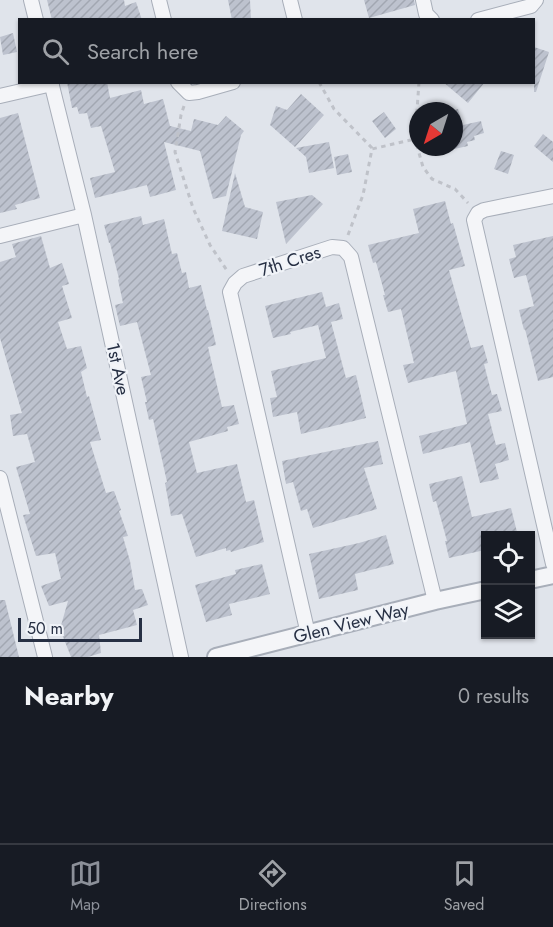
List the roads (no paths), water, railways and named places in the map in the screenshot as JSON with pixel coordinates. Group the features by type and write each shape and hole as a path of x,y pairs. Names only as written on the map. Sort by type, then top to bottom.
{"street":[{"path":"31,0 36,18"},
{"path":"159,0 164,18"},
{"path":"290,0 294,18"},
{"path":"423,0 426,14 430,18"},
{"path":"486,18 531,6 536,0"},
{"path":"0,96 48,84"},
{"name":"1st Ave","path":"52,84 84,215 181,657"},
{"path":"180,84 189,93 226,84"},
{"path":"553,196 478,213 474,220 553,564"},
{"path":"0,236 84,215"},
{"name":"7th Cres","path":"308,634 230,292 243,276 332,247 343,248 351,256 435,601"},
{"path":"0,478 45,657"},
{"path":"535,579 553,575"},
{"name":"Glen View Way","path":"216,657 481,591"}]}
